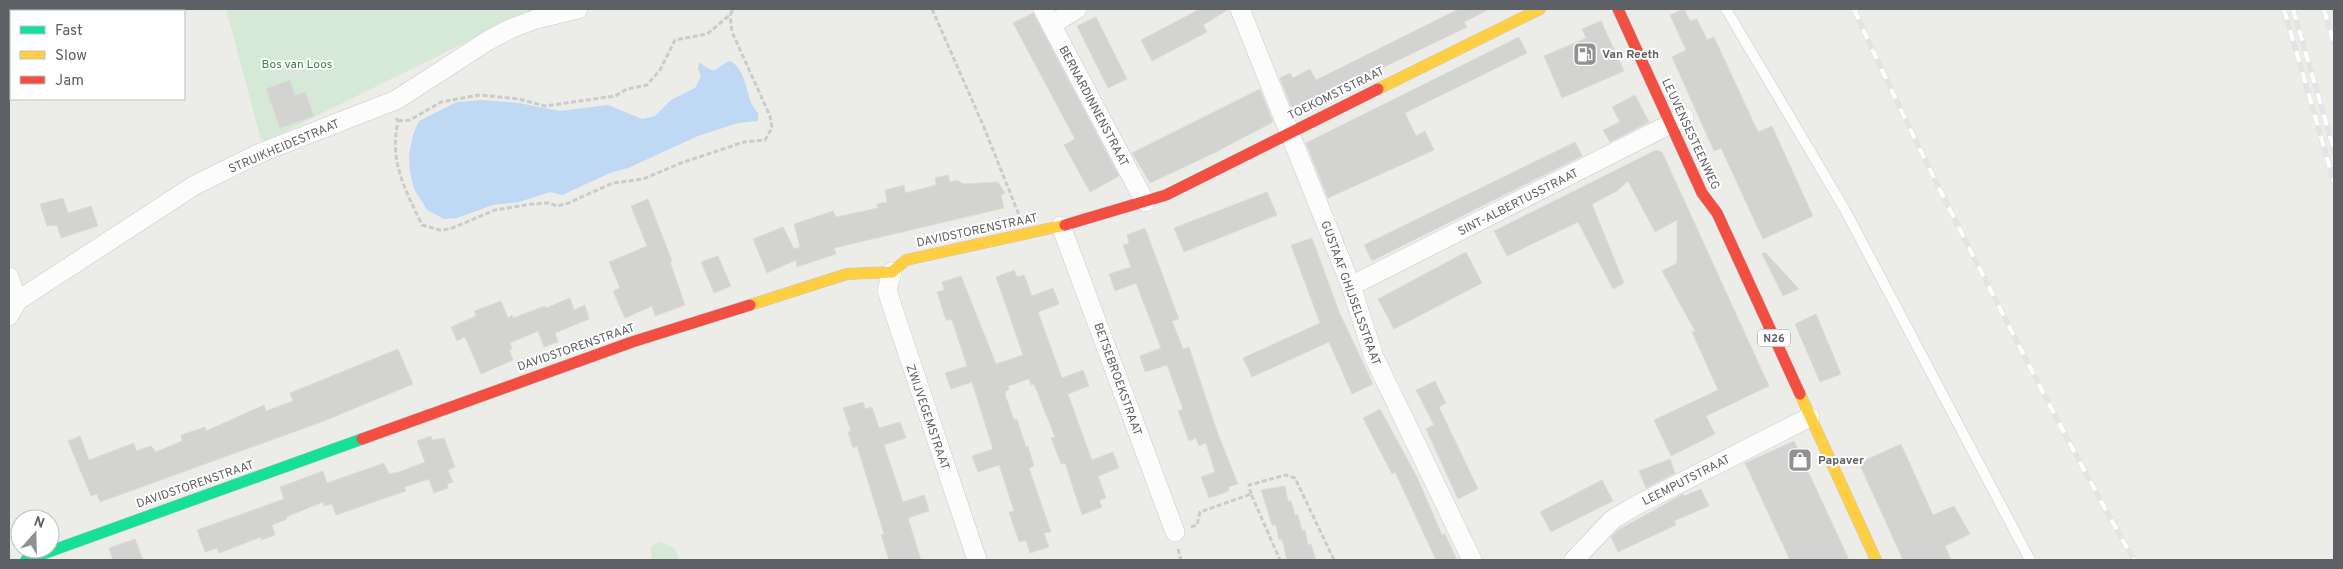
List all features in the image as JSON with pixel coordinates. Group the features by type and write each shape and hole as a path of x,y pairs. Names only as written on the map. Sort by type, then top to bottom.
{"street":[{"name":"STRUIKHEIDESTRAAT","path":"13,308 196,184 260,153 384,105 417,87 489,40 510,29 536,19 578,9"},
{"path":"1047,17 1077,9"},
{"name":"GUSTAAF GHIJSELSSTRAAT","path":"1240,9 1351,286 1374,357 1472,560"},
{"name":"TOEKOMSTSTRAAT","path":"1145,202 1166,195 1289,132 1540,9"},
{"name":"LEUVENSESTEENWEG","path":"1618,9 1680,118 1702,193 1717,213 1876,560"},
{"name":"BERNARDINNENSTRAAT","path":"1047,17 1145,202"},
{"name":"SINT-ALBERTUSSTRAAT","path":"1351,286 1680,118"},
{"name":"LEUVENSESTEENWEG","path":"1711,183 1717,213"},
{"name":"DAVIDSTORENSTRAAT","path":"26,560 632,342 847,274 892,272 906,260 1061,226 1145,202"},
{"name":"BETSEBROEKSTRAAT","path":"1061,226 1174,532"},
{"name":"ZWIJVEGEMSTRAAT","path":"892,272 888,290 892,307 977,560"},
{"path":"9,277 13,308"},
{"name":"LEEMPUTSTRAAT","path":"1574,560 1612,520 1635,506 1810,417"}],"lane":[{"path":"1726,9 1844,208 2030,560"}],"path":[{"path":"398,121 410,120 441,102 479,95 519,98 545,106 615,96 626,89 647,85 660,70 670,45 675,40 707,34 730,15 733,9"},
{"path":"932,9 994,150 1025,234"},
{"path":"398,121 394,145 399,174 422,225 440,230 450,229 495,210 532,204 549,203 557,206 566,204 588,192 613,183 643,179 680,162 744,142 765,140 772,128 770,116 732,32 730,15"},
{"path":"384,105 398,121"},
{"path":"1280,560 1250,494 1249,484 1286,475 1295,478 1334,560"},
{"path":"1174,532 1198,525 1200,512 1250,494"}],"green space":[{"name":"Bos van Loos","path":"226,9 539,9 526,12 262,143"},
{"path":"660,542 673,548 677,553 678,560 652,560 651,546"}],"water":[{"path":"730,61 744,78 750,100 758,113 758,121 738,123 698,136 562,195 550,192 519,202 493,205 457,218 444,219 427,210 414,189 409,155 413,135 419,121 457,102 482,100 519,103 560,111 608,105 642,119 655,116 671,100 695,88 701,76 698,69 699,62 709,69 715,70"}],"building":[{"path":"1200,9 1229,9 1203,25 1207,32 1152,61 1141,40"},
{"path":"1459,9 1490,9 1464,22 1467,27 1293,111 1280,78 1290,73 1293,78 1310,69 1316,80"},
{"path":"1684,9 1690,21 1697,19 1707,40 1714,37 1758,132 1772,126 1813,216 1763,239 1721,148 1714,151 1672,57 1686,50 1670,15"},
{"path":"1033,13 1119,176 1090,192 1064,145 1075,139 1013,23"},
{"path":"1096,17 1127,79 1108,88 1077,26"},
{"path":"1601,21 1624,71 1562,98 1544,56 1586,38 1582,29"},
{"path":"1519,37 1527,53 1405,113 1416,136 1425,131 1434,150 1328,198 1306,143"},
{"path":"290,80 295,96 305,92 314,116 280,128 266,89"},
{"path":"1260,89 1273,122 1216,152 1150,183 1132,153"},
{"path":"1635,95 1649,122 1610,142 1603,130 1620,122 1612,107"},
{"path":"1575,142 1582,156 1372,261 1364,245"},
{"path":"1656,150 1662,152 1769,386 1706,416 1715,434 1671,456 1654,420 1718,390 1692,332 1695,331 1662,271 1677,263 1677,220 1655,232 1628,181 1617,191 1592,204 1624,283 1613,289 1578,222 1507,256 1494,231"},
{"path":"948,175 950,182 957,180 963,184 998,182 1005,193 1001,195 1004,208 834,248 836,254 797,267 796,260 767,273 753,239 783,227 794,249 800,247 794,224 833,211 836,217 878,208 877,204 887,202 885,190 904,185 905,193 936,185 935,178"},
{"path":"1267,192 1277,215 1184,252 1174,228"},
{"path":"63,198 68,213 91,206 98,226 61,238 57,225 47,226 40,204"},
{"path":"648,199 672,261 670,262 685,305 655,316 652,306 625,318 613,291 620,288 609,262 647,246 631,206"},
{"path":"1145,228 1179,319 1172,321 1183,349 1189,347 1218,434 1238,484 1228,487 1229,491 1209,498 1201,477 1215,472 1206,443 1199,446 1196,438 1189,441 1178,411 1183,409 1167,365 1145,372 1140,356 1161,348 1136,283 1115,291 1109,274 1131,267 1123,245 1129,243 1127,235"},
{"path":"1312,238 1340,314 1373,384 1352,394 1329,342 1252,377 1243,358 1320,323 1291,245"},
{"path":"1466,252 1482,283 1394,329 1378,299"},
{"path":"1765,252 1799,289 1783,296 1762,254"},
{"path":"718,256 731,286 714,293 701,262"},
{"path":"1014,270 1017,277 1024,275 1032,296 1053,288 1059,304 1038,312 1062,378 1083,370 1089,386 1068,394 1084,439 1092,460 1113,452 1119,468 1098,476 1106,498 1099,500 1102,507 1082,515 1065,463 1061,464 1051,438 1055,437 1034,384 1031,385 1029,379 1008,386 1009,390 1005,394 1014,420 1017,419 1026,447 1028,446 1034,466 1029,468 1051,532 1044,533 1049,547 1030,553 1026,540 1019,542 1009,512 1014,511 999,465 978,472 972,456 993,449 972,382 951,389 945,373 967,366 952,320 946,320 937,292 944,290 942,282 961,276 996,364 1023,355 996,277"},
{"path":"570,298 574,310 585,305 589,319 555,333 558,342 544,347 538,331 510,343 512,349 509,350 513,360 481,374 465,337 457,341 451,327 476,316 474,311 501,301 508,318 512,315 513,318"},
{"path":"1816,314 1841,374 1820,382 1795,324"},
{"path":"398,349 413,384 324,421 100,502 97,494 91,496 68,441 80,436 89,460 134,443 136,451 151,446 156,452 182,441 181,435 205,427 206,431 264,405 266,411 293,401 290,393"},
{"path":"1435,381 1446,403 1439,407 1478,489 1458,499 1426,429 1434,425 1416,390"},
{"path":"863,402 865,409 872,407 879,428 900,422 906,438 884,445 903,502 924,495 927,503 929,511 908,518 921,560 889,560 881,535 884,534 875,504 857,446 853,448 848,432 851,431 843,408"},
{"path":"1380,409 1417,477 1442,535 1445,534 1457,560 1436,560 1395,472 1392,474 1363,418"},
{"path":"431,436 432,440 444,438 455,467 448,470 453,482 447,484 448,488 434,493 429,479 404,487 406,491 336,515 332,504 324,506 323,502 286,517 287,519 272,525 275,535 261,540 261,537 219,553 217,548 205,552 197,530 284,499 280,487 323,471 327,483 384,463 389,474 399,472 425,462 417,441"},
{"path":"1794,441 1849,560 1790,560 1745,463"},
{"path":"1901,444 1933,515 1954,506 1970,534 1945,546 1951,560 1903,560 1859,463"},
{"path":"1670,459 1675,473 1646,488 1639,471"},
{"path":"1602,480 1613,501 1551,532 1540,512"},
{"path":"1285,486 1288,501 1291,501 1295,515 1298,515 1302,531 1305,530 1308,545 1311,544 1316,560 1287,560 1282,539 1279,540 1276,525 1272,525 1261,490"},
{"path":"1701,489 1709,506 1674,521 1676,525 1618,552 1611,537 1618,530 1683,494 1684,496"},
{"path":"135,539 143,560 113,560 109,548"}],"railway":[{"path":"1854,9 1910,129 2039,385 2134,560"},
{"path":"2284,9 2334,182"},
{"path":"2293,9 2334,150"},
{"path":"2324,9 2334,44"}],"traffic: fast":[{"path":"26,560 362,439"}],"traffic: slow":[{"path":"1378,89 1540,9"},
{"path":"750,305 847,274 892,272 906,260 1065,225"},
{"path":"1800,394 1876,560"}],"traffic: jam":[{"path":"1618,9 1702,193 1717,213 1800,394"},
{"path":"1065,225 1166,195 1378,89"},
{"path":"362,439 632,342 750,305"}],"place":[{"name":"Van Reeth","path":"1585,54"},
{"name":"Papaver","path":"1800,460"}]}
